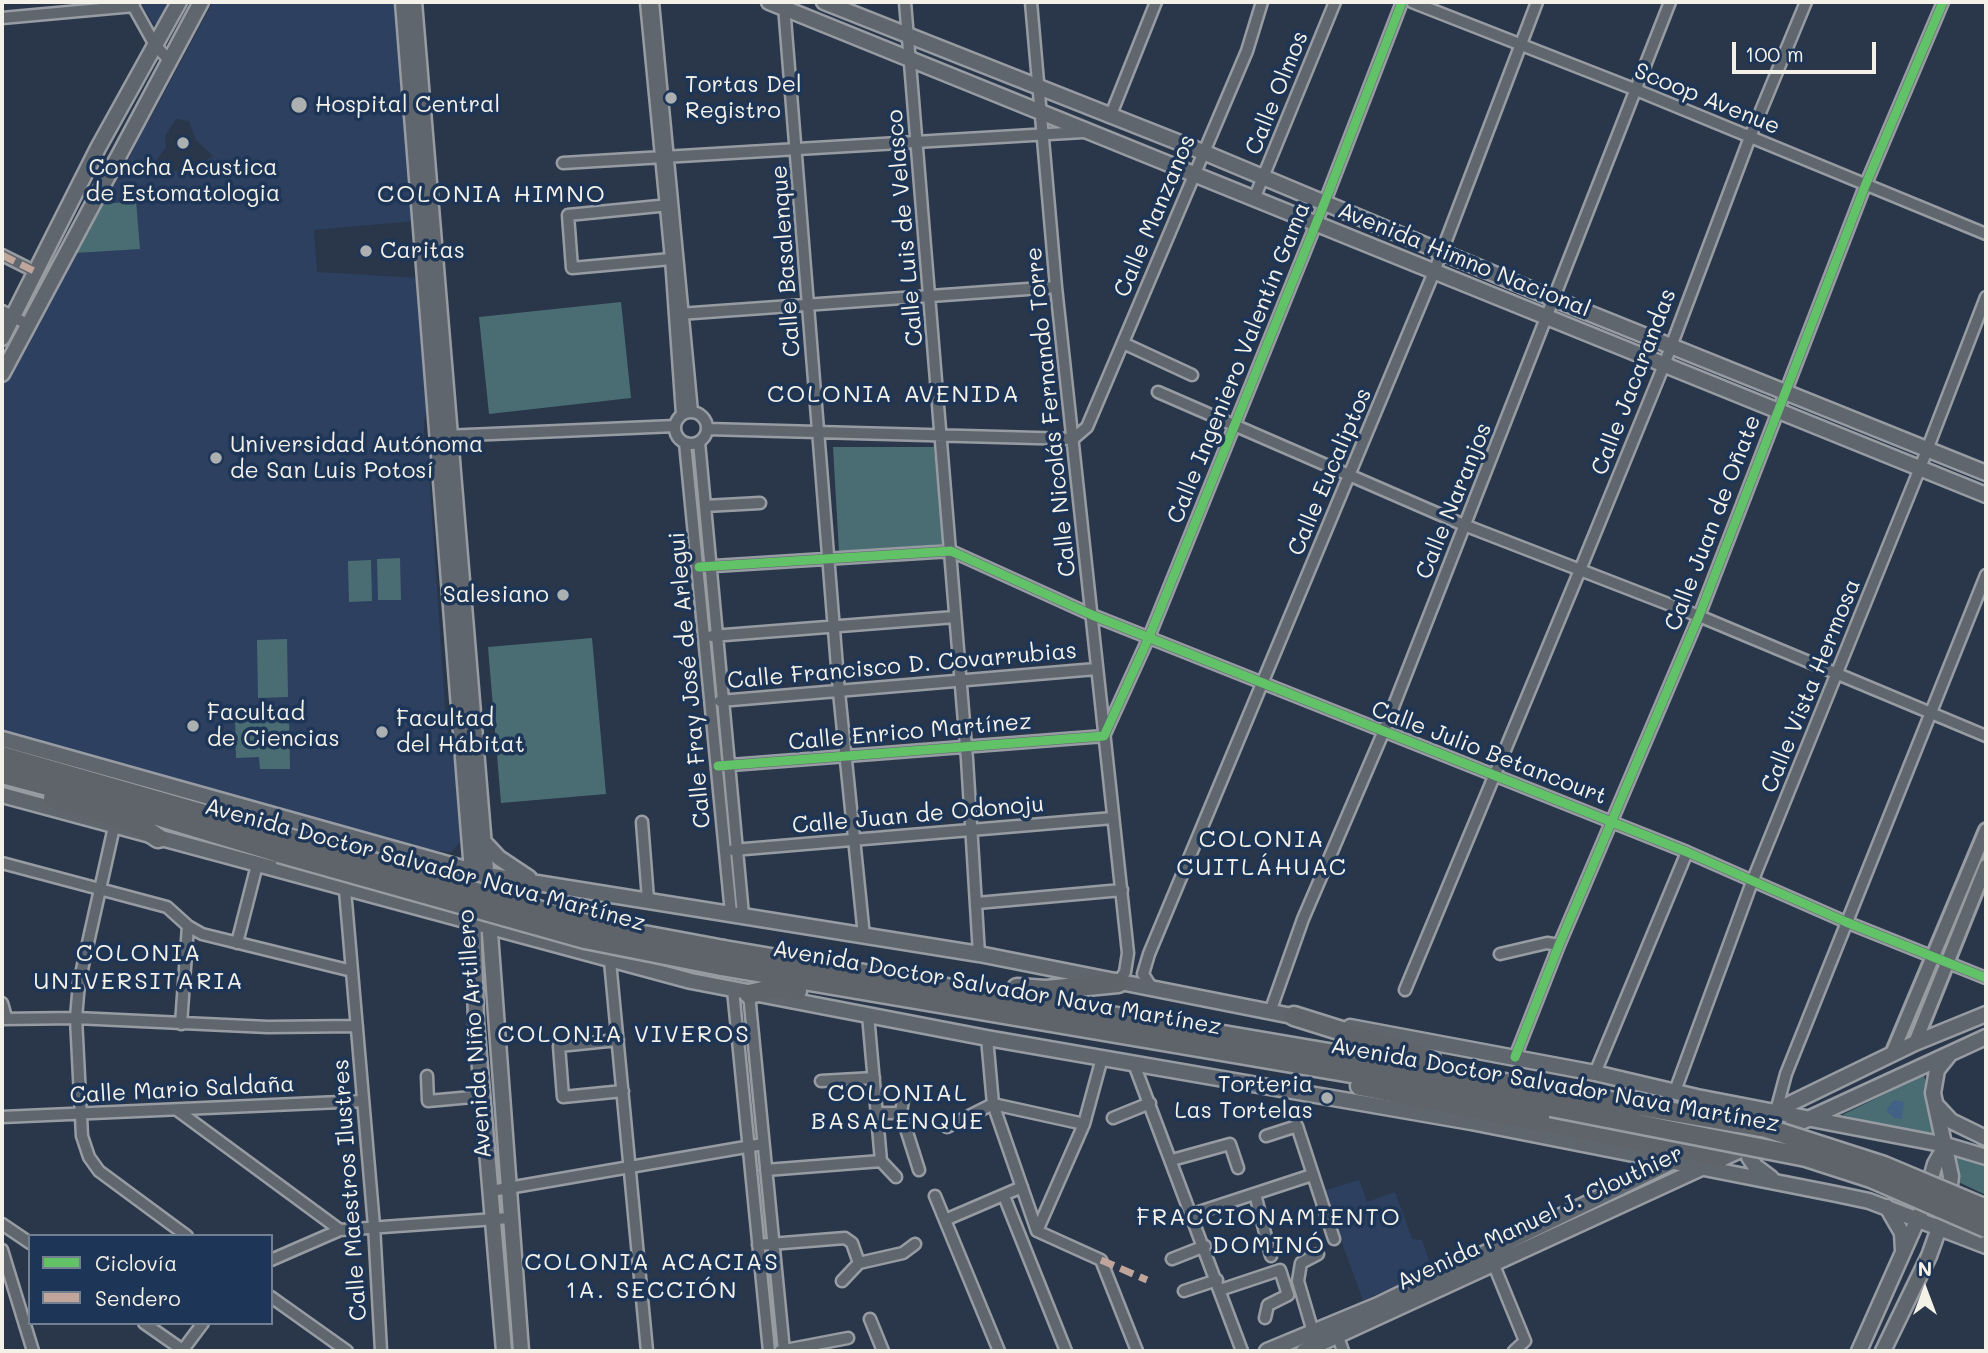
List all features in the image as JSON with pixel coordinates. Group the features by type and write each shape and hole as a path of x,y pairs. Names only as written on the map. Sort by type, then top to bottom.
{"highway":[{"name":"Avenida Doctor Salvador Nava Martínez","path":"2,756 585,939 920,982 1501,1080 1552,1099 1806,1157 1871,1178 1986,1228"},
{"name":"Avenida Doctor Salvador Nava Martínez","path":"2,775 280,845"},
{"path":"2,775 44,795 137,824 158,838"},
{"name":"Avenida Doctor Salvador Nava Martínez","path":"723,958 1176,1043 1766,1128 1884,1166 1986,1209"},
{"path":"920,982 1046,990 1118,983"},
{"path":"741,992 776,988 953,1016 1032,1018"},
{"path":"1294,1016 1501,1080"},
{"path":"1176,1043 1297,1076 1617,1136 1696,1160 1721,1157"}],"main road":[{"path":"5,325 179,2"},
{"path":"2,374 201,2"},
{"name":"Avenida Niño Artillero","path":"402,2 416,96"},
{"name":"Avenida Niño Artillero","path":"414,2 416,96 477,842 487,875 521,1351"},
{"name":"Avenida Himno Nacional","path":"769,2 784,5 1042,113 1986,495"},
{"name":"Avenida Himno Nacional","path":"824,2 1040,90 1203,152 1554,299 1986,472"},
{"name":"Avenida Doctor Salvador Nava Martínez","path":"2,739 487,875 979,954 1154,990 1595,1073 1698,1097 1946,1145 1986,1157"},
{"name":"Avenida Doctor Salvador Nava Martínez","path":"2,795 523,938 741,992 987,1038 1471,1122 1671,1162"},
{"path":"444,863 477,842 534,882 519,893 514,911 516,928 523,938"},
{"name":"Avenida Niño Artillero","path":"477,842 472,871 476,1009 504,1351"},
{"path":"425,858 435,872 439,886 427,911"},
{"name":"Avenida Manuel J. Clouthier","path":"1304,1351 1341,1344 1696,1160 1744,1125 1892,1054 1986,1014"},
{"name":"Avenida Manuel J. Clouthier","path":"1721,1157 1986,1037"},
{"path":"1883,1351 1929,1256 1940,1227 1951,1176 1936,1106 1934,1081 1952,1052"},
{"path":"1332,1097 1367,1087"},
{"path":"1617,1136 1654,1139 1672,1135 1698,1118 1701,1106 1698,1097"},
{"path":"1451,1104 1471,1122"},
{"path":"1936,1106 1951,1121 1986,1138"},
{"path":"1744,1125 1746,1145 1755,1166 1779,1182"},
{"path":"1860,1349 1919,1219 1935,1164 1946,1145"},
{"path":"1696,1160 1887,1207 1986,1246"},
{"name":"Avenida Manuel J. Clouthier","path":"1267,1351 1489,1251 1671,1162 1696,1160"},
{"path":"1887,1207 1902,1233 1904,1254"},
{"path":"1929,1256 1953,1241 1969,1239"},
{"path":"1860,1349 1876,1337 1891,1335"}],"street":[{"path":"443,436 675,426 687,413 656,69 651,21 646,2"},
{"path":"651,21 653,2"},
{"name":"Calle Luis de Velasco","path":"905,2 951,551 979,954"},
{"name":"Calle Nicolás Fernando Torre","path":"1031,2 1045,134 1056,288 1128,953 1125,972 1118,983"},
{"path":"1110,117 1156,2"},
{"name":"Calle Manzanos","path":"1073,439 1087,427 1247,51 1262,2"},
{"name":"Calle Olmos","path":"1254,199 1335,2"},
{"name":"Calle Ingeniero Valentín Gama","path":"1104,736 1149,638 1324,204 1402,2"},
{"name":"Scoop Avenue","path":"1412,2 1634,89 1986,234"},
{"name":"Calle Eucaliptos","path":"1154,990 1143,974 1149,954 1265,683 1434,272 1537,2"},
{"name":"Calle Naranjos","path":"1270,1012 1303,919 1383,733 1670,2"},
{"name":"Calle Jacarandas","path":"1405,990 1497,776 1664,365 1750,136 1806,2"},
{"name":"Calle Juan de Oñate","path":"1515,1057 1559,945 1699,616 1865,186 1943,2"},
{"path":"2,18 133,4 155,44 169,60"},
{"name":"Calle Basalenque","path":"784,5 839,692 864,936"},
{"path":"563,163 664,155 1094,132"},
{"path":"668,205 568,215 572,268 671,259"},
{"path":"668,205 671,259 679,314"},
{"path":"2,255 34,271"},
{"path":"679,314 1056,288"},
{"name":"Calle Vista Hermosa","path":"1675,1091 1752,882 1928,449 1986,296"},
{"path":"5,325 27,324"},
{"path":"5,325 20,338"},
{"path":"1123,343 1192,374"},
{"path":"1158,392 1232,427 1464,525 1699,616 1929,715 1986,736"},
{"path":"675,426 677,436 685,443 699,442 707,429 705,420 687,413"},
{"path":"707,429 1073,439"},
{"name":"Calle Fray José de Arlegui","path":"699,442 738,849 737,914"},
{"name":"Calle Fray José de Arlegui","path":"685,443 725,850 737,914"},
{"path":"705,506 760,503"},
{"path":"699,568 951,551"},
{"name":"Calle Julio Betancourt","path":"951,551 1092,615 1383,733 1611,821 1846,922 1986,978"},
{"path":"1776,1111 1786,1074 1986,575"},
{"path":"705,637 956,617"},
{"name":"Calle Francisco D. Covarrubias","path":"712,701 1096,669"},
{"name":"Calle Enrico Martínez","path":"718,766 1104,736"},
{"name":"Calle Juan de Odonoju","path":"725,850 1114,818"},
{"path":"642,822 648,899"},
{"path":"114,827 79,983 76,1018 79,1114 89,1157 99,1171 184,1234"},
{"path":"1892,1054 1986,830"},
{"path":"1595,1073 1687,852"},
{"path":"2,863 167,907 188,926 237,943 352,971"},
{"path":"237,943 257,865"},
{"path":"1916,1043 1986,866"},
{"name":"Calle Maestros Ilustres","path":"345,890 374,1226 381,1351"},
{"path":"977,903 1122,890"},
{"path":"181,1024 188,926"},
{"path":"1500,954 1547,943 1559,945"},
{"path":"1128,953 1137,958 1149,954"},
{"path":"610,961 647,1351"},
{"path":"741,992 766,1170 782,1351 811,1348 848,1338"},
{"path":"741,992 748,1146 769,1351"},
{"path":"2,1003 4,1018"},
{"path":"868,1016 881,1161 896,1177"},
{"name":"Calle Maestros Ilustres","path":"4,1018 357,1026"},
{"path":"987,1038 993,1104 1037,1231 1101,1260 1137,1351"},
{"path":"618,1040 559,1046 563,1097 623,1091"},
{"path":"1037,1231 1084,1124 1102,1058"},
{"path":"1134,1064 1193,1214 1242,1351"},
{"path":"427,1076 428,1101 483,1096"},
{"path":"821,1081 874,1078"},
{"path":"903,1100 901,1113 919,1170"},
{"name":"Calle Mario Saldaña","path":"2,1116 363,1101"},
{"path":"1114,1118 1150,1103"},
{"path":"947,1127 993,1104 1084,1124"},
{"path":"177,1110 340,1230"},
{"path":"877,1113 901,1113"},
{"path":"1266,1136 1297,1126 1334,1239"},
{"path":"491,1191 763,1144"},
{"path":"1172,1160 1230,1144 1238,1168"},
{"path":"766,1170 881,1161"},
{"path":"1193,1214 1312,1175"},
{"path":"945,1220 1022,1187"},
{"path":"1255,1194 1271,1256"},
{"path":"935,1196 999,1351"},
{"path":"1004,1196 1066,1351"},
{"path":"273,1259 340,1230 510,1218"},
{"path":"2,1224 28,1242"},
{"path":"758,1245 845,1238 852,1243 859,1263"},
{"path":"842,1281 859,1263 903,1252 915,1244"},
{"path":"1172,1259 1205,1246"},
{"path":"2,1250 33,1351"},
{"path":"1489,1251 1525,1340 1514,1351"},
{"path":"1313,1332 1298,1281 1301,1263 1318,1254"},
{"path":"1184,1291 1280,1270 1288,1295 1268,1305 1265,1318"},
{"path":"273,1298 347,1351"},
{"path":"870,1319 883,1351"},
{"path":"147,1325 183,1351 202,1325"}],"shaded area":[{"path":"140,2 168,2 157,23 153,23"},
{"name":"Universidad Autónoma de San Luis Potosí","path":"213,2 396,2 415,221 314,230 317,272 419,278 428,410 424,420 424,439 430,443 429,473 446,721 456,773 460,842 451,852 419,849 2,732 2,385 132,153 142,124 149,121","holes":["176,119 189,121 196,140 213,156 192,170 173,171 154,164 166,147 165,136"]},
{"path":"1894,1100 1904,1102 1902,1119 1894,1118 1886,1110"},
{"path":"1359,1180 1367,1202 1395,1192 1412,1239 1422,1240 1433,1272 1363,1300 1323,1191"}],"green space":[{"path":"136,201 140,249 75,253 103,204"},
{"path":"621,302 631,398 489,414 479,317"},
{"path":"833,447 934,447 943,544 839,552"},
{"path":"400,558 401,600 378,600 377,559"},
{"path":"371,560 372,601 349,602 348,561"},
{"path":"592,638 606,794 501,803 488,647"},
{"path":"287,639 288,697 258,698 257,640"},
{"path":"259,711 289,711 290,769 260,769 259,757 236,758 235,716 259,716"},
{"path":"1924,1075 1939,1138 1842,1115"},
{"path":"1954,1156 1986,1163 1986,1195 1954,1180"}],"marked path":[{"path":"2,255 34,271"},
{"path":"1101,1260 1147,1280"}],"cycle path":[{"path":"718,766 1104,736 1149,637 1324,204 1402,2"},
{"path":"1515,1057 1559,945 1699,616 1865,186 1943,2"},
{"path":"699,567 951,551 1092,615 1687,852 1846,922 1986,978"}],"place":[{"name":"Tortas Del Registro","path":"671,98"},
{"name":"Hospital Central","path":"299,105"},
{"name":"Concha Acustica de Estomatologia","path":"183,143"},
{"name":"Caritas","path":"366,251"},
{"name":"Universidad Autónoma de San Luis Potosí","path":"216,458"},
{"name":"Salesiano","path":"563,595"},
{"name":"Facultad de Ciencias","path":"193,726"},
{"name":"Facultad del Hábitat","path":"382,732"},
{"name":"Torteria Las Tortelas","path":"1327,1098"}],"district":[{"name":"COLONIA HIMNO","path":"492,195"},
{"name":"COLONIA AVENIDA","path":"894,395"},
{"name":"COLONIA CUITLÁHUAC","path":"1262,854"},
{"name":"COLONIA UNIVERSITARIA","path":"139,968"},
{"name":"COLONIA VIVEROS","path":"624,1035"},
{"name":"COLONIAL BASALENQUE","path":"898,1108"},
{"name":"FRACCIONAMIENTO DOMINÓ","path":"1269,1232"},
{"name":"COLONIA ACACIAS 1A. SECCIÓN","path":"652,1277"}]}
